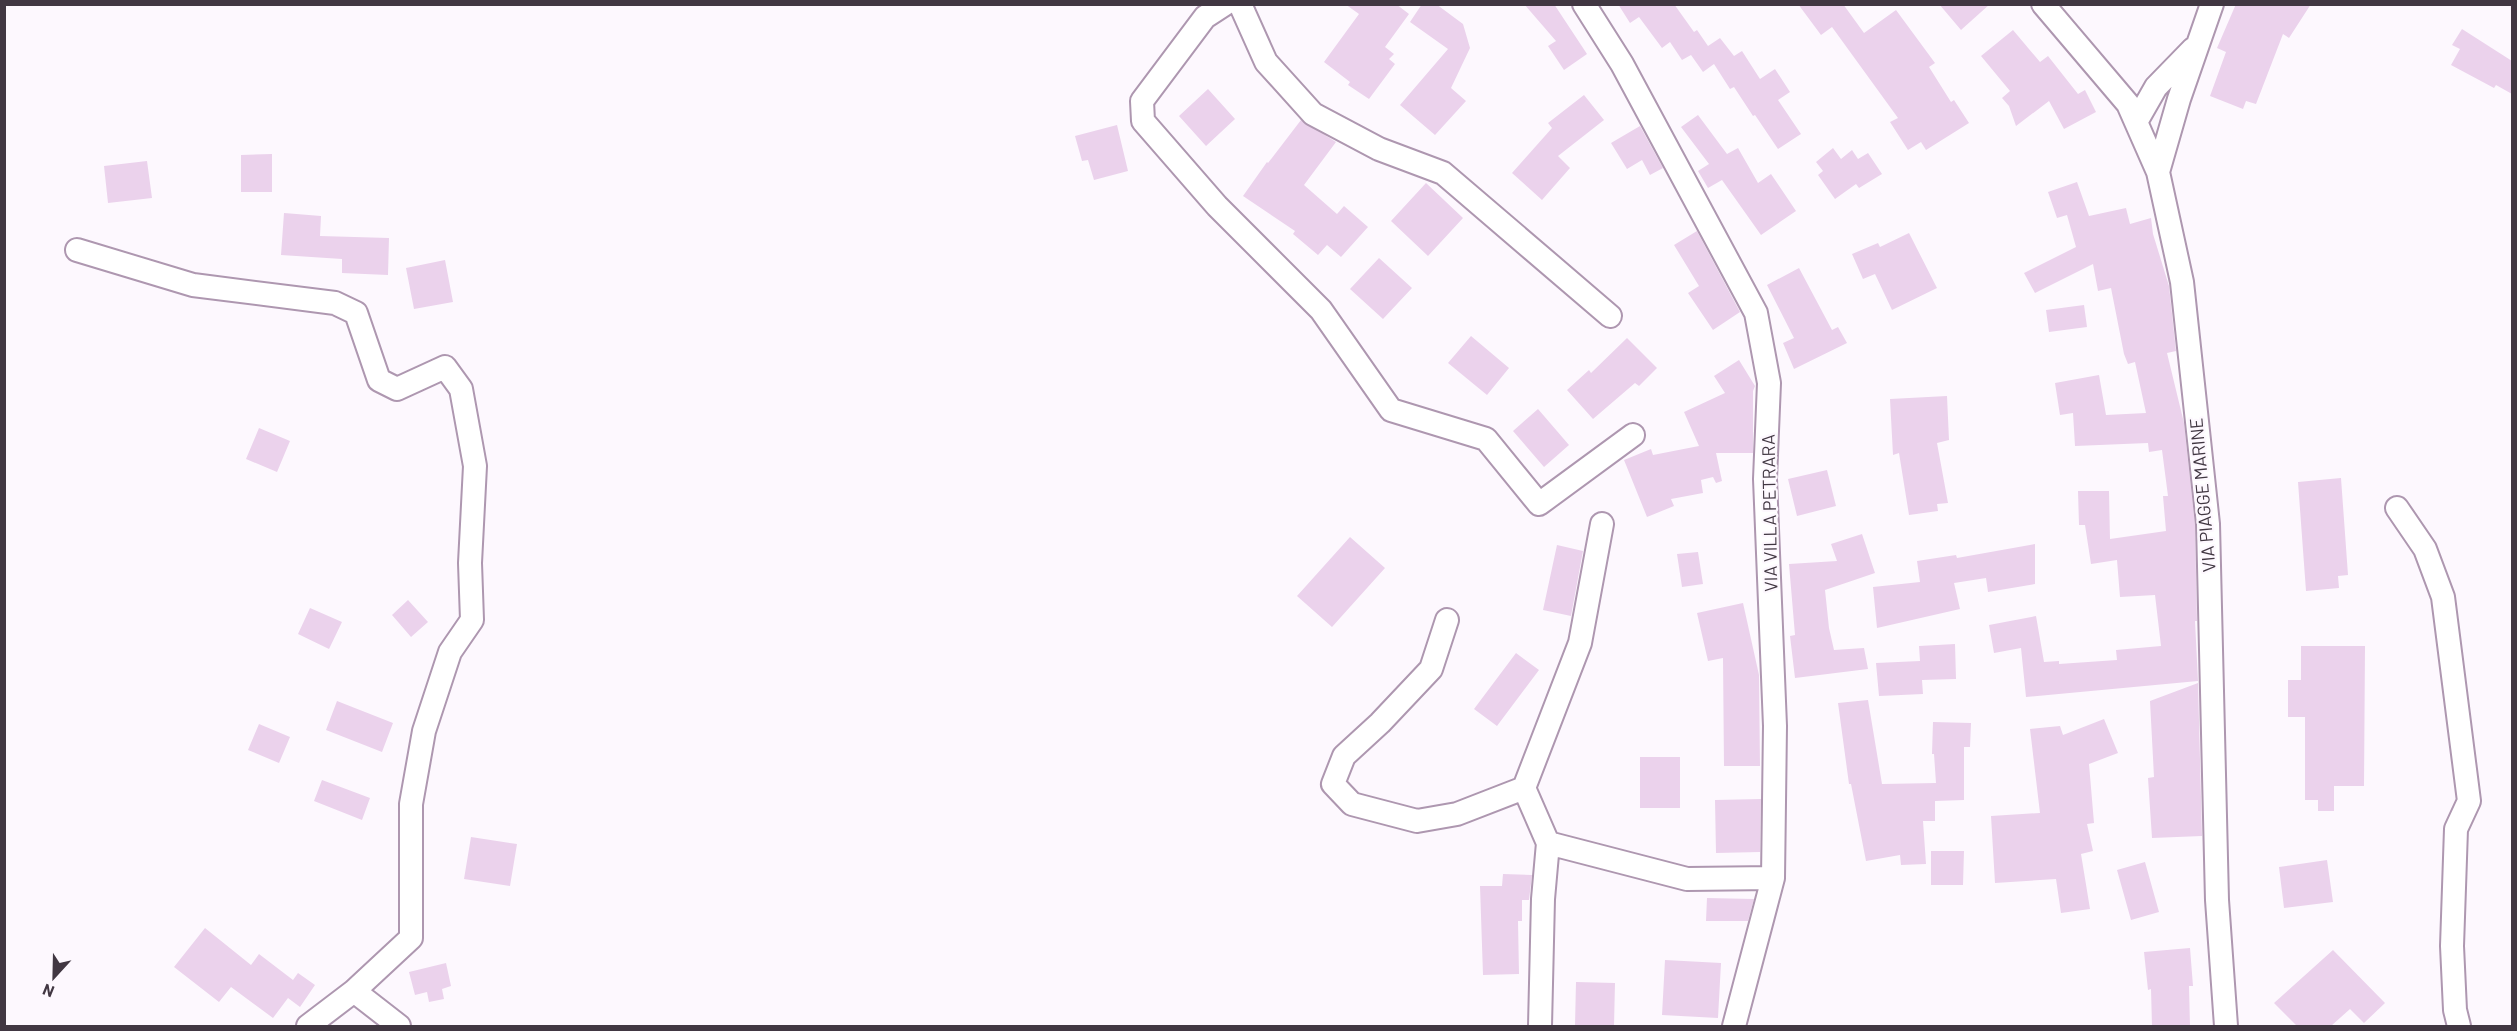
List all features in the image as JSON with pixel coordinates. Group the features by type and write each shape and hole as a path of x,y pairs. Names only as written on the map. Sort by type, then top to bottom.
{"street":[{"path":"1225,4 1205,17 1142,101 1143,121 1217,206 1321,310 1391,410 1486,439 1539,504 1634,435"},
{"path":"1240,4 1266,62 1313,114 1379,149 1443,173 1610,316"},
{"name":"VIA VILLA PETRARA","path":"1584,4 1622,64 1756,313 1769,383 1765,479 1775,726 1773,878 1734,1026"},
{"name":"VIA PIAGGE MARINE","path":"2043,4 2128,104 2158,172 2182,282 2208,524 2217,900 2226,1026"},
{"path":"2158,172 2196,46 2212,4"},
{"path":"2136,122 2156,87 2196,46"},
{"path":"77,250 193,285 335,303 356,313 379,380 397,389 445,367 461,389 475,465 470,563 472,620 450,652 424,731 411,804 411,938 354,992 308,1026"},
{"path":"2397,508 2425,549 2443,597 2469,801 2456,829 2452,946 2455,1010 2459,1026"},
{"path":"1539,1026 1543,899 1548,843 1524,788 1580,643 1602,524"},
{"path":"1447,620 1431,669 1380,723 1344,756 1333,784 1352,804 1417,821 1457,814 1524,788"},
{"path":"1548,843 1687,879 1773,878"},
{"path":"354,992 399,1026"}],"building":[{"path":"1345,4 1396,4 1409,14 1385,47 1394,54 1389,59 1395,64 1369,99 1348,85 1350,82 1324,62 1359,14"},
{"path":"1422,4 1436,4 1463,24 1470,48 1451,88 1466,101 1435,135 1400,105 1448,49 1410,22"},
{"path":"1524,4 1554,4 1587,54 1564,70 1548,46 1556,41"},
{"path":"1618,4 1674,4 1694,32 1697,30 1708,46 1720,38 1734,56 1742,51 1760,79 1775,69 1790,92 1778,100 1801,134 1778,149 1734,87 1730,89 1714,64 1703,72 1691,55 1682,60 1670,42 1662,48 1639,17 1630,23"},
{"path":"1798,4 1843,4 1864,33 1896,10 1935,63 1929,67 1951,102 1954,100 1969,123 1926,150 1921,142 1908,150 1890,122 1898,118 1832,27 1821,35"},
{"path":"1939,4 1990,4 1961,30"},
{"path":"2236,4 2311,4 2289,38 2283,34 2256,104 2246,101 2243,109 2210,96 2226,52 2217,48"},
{"path":"2462,29 2512,61 2512,94 2496,85 2494,88 2451,65 2460,49 2452,45"},
{"path":"2013,30 2040,62 2048,56 2078,94 2085,90 2096,112 2064,129 2049,101 2016,126 2009,106 2002,98 2010,91 1981,56"},
{"path":"1208,89 1235,119 1206,146 1179,116"},
{"path":"1584,95 1604,120 1558,156 1570,168 1542,200 1512,173 1552,128 1548,123"},
{"path":"1698,115 1727,154 1738,148 1758,183 1771,174 1796,211 1761,235 1722,180 1708,188 1698,171 1709,164 1681,127"},
{"path":"1301,120 1336,142 1304,185 1337,214 1344,206 1368,227 1341,257 1327,245 1318,255 1293,234 1295,231 1243,196"},
{"path":"1117,125 1128,171 1094,180 1088,160 1082,161 1075,136"},
{"path":"1640,126 1663,168 1650,175 1642,160 1627,169 1611,143"},
{"path":"1833,148 1841,159 1852,150 1858,159 1868,153 1882,174 1859,188 1856,184 1835,199 1818,175 1823,171 1816,162"},
{"path":"272,154 272,192 241,192 241,155"},
{"path":"147,161 152,198 108,203 104,166"},
{"path":"2077,182 2089,216 2126,208 2130,224 2151,218 2153,234 2169,286 2176,351 2167,353 2184,423 2195,525 2197,621 2195,621 2198,681 2026,697 2021,648 1994,653 1989,625 2036,616 2044,662 2059,661 2059,664 2117,660 2116,650 2161,646 2155,595 2120,597 2117,560 2091,564 2085,525 2079,525 2078,491 2109,491 2110,539 2166,531 2163,496 2168,496 2162,450 2149,452 2148,443 2075,446 2073,413 2060,415 2055,383 2099,375 2106,415 2146,413 2135,362 2128,364 2124,354 2111,288 2098,291 2093,264 2035,293 2024,273 2076,247 2067,215 2057,218 2048,192"},
{"path":"1426,183 1463,218 1428,256 1391,221"},
{"path":"284,213 321,216 320,236 389,238 388,275 342,273 342,259 281,255"},
{"path":"1697,231 1740,312 1713,330 1688,293 1699,286 1674,245"},
{"path":"1909,233 1937,288 1892,310 1875,274 1863,279 1852,254 1878,243 1880,247"},
{"path":"1379,258 1412,288 1383,319 1350,289"},
{"path":"445,260 453,302 414,309 406,268"},
{"path":"1799,268 1832,330 1838,327 1847,343 1794,369 1783,343 1794,338 1767,285"},
{"path":"2084,305 2087,327 2049,332 2046,310"},
{"path":"1471,336 1509,368 1487,395 1448,363"},
{"path":"1627,338 1657,368 1639,386 1635,383 1593,419 1567,390 1589,370 1591,373"},
{"path":"1739,360 1755,386 1753,391 1753,453 1716,453 1722,481 1716,483 1713,477 1701,480 1703,493 1671,499 1674,506 1647,517 1624,460 1651,449 1653,455 1699,446 1684,412 1725,393 1714,376"},
{"path":"1947,396 1949,440 1937,443 1948,503 1937,504 1938,511 1909,515 1899,453 1893,455 1890,399"},
{"path":"1538,409 1569,445 1544,467 1513,431"},
{"path":"259,428 290,441 277,472 246,459"},
{"path":"1827,470 1836,506 1797,516 1788,479"},
{"path":"2341,478 2348,575 2338,576 2339,588 2306,591 2298,482"},
{"path":"1862,534 1875,573 1825,590 1834,650 1864,648 1868,669 1795,678 1790,636 1795,635 1789,564 1837,561 1831,544"},
{"path":"1350,537 1385,568 1332,627 1297,596"},
{"path":"2035,544 2035,584 1988,592 1986,578 1954,583 1960,609 1877,628 1873,587 1920,582 1917,561 1956,555 1957,558"},
{"path":"1557,545 1583,551 1571,616 1543,610"},
{"path":"1698,552 1703,584 1682,587 1677,554"},
{"path":"408,600 428,622 411,637 392,615"},
{"path":"1743,603 1759,675 1760,766 1724,766 1723,658 1708,661 1697,613"},
{"path":"310,608 342,622 329,649 298,634"},
{"path":"1955,644 1956,679 1922,680 1923,694 1879,696 1876,663 1920,661 1919,646"},
{"path":"2301,646 2365,646 2364,786 2334,786 2334,811 2318,811 2318,800 2305,800 2305,717 2288,717 2288,680 2301,680"},
{"path":"1516,653 1539,670 1497,726 1474,709"},
{"path":"2198,683 2202,836 2152,838 2148,778 2154,777 2150,701"},
{"path":"1868,700 1882,784 1936,783 1934,754 1932,754 1933,722 1971,723 1970,747 1964,747 1964,800 1935,801 1935,821 1923,821 1926,864 1901,865 1900,855 1866,861 1851,784 1849,784 1838,703"},
{"path":"337,701 393,723 382,752 326,730"},
{"path":"2104,719 2118,753 2089,764 2094,823 2087,824 2093,851 2081,854 2090,909 2061,913 2056,879 1995,883 1991,816 2040,813 2030,729 2060,726 2063,735"},
{"path":"259,724 290,737 279,763 248,750"},
{"path":"1640,757 1680,757 1680,808 1640,808"},
{"path":"322,780 370,798 362,820 314,801"},
{"path":"1761,799 1760,852 1716,853 1715,800"},
{"path":"471,837 517,844 510,886 464,879"},
{"path":"1931,851 1964,851 1963,885 1931,885"},
{"path":"2327,860 2333,902 2284,908 2279,867"},
{"path":"2145,862 2159,912 2131,920 2117,870"},
{"path":"1503,874 1532,875 1529,900 1522,900 1522,921 1518,921 1519,974 1483,975 1480,886 1502,886"},
{"path":"1707,898 1754,899 1748,921 1706,921"},
{"path":"205,928 251,965 259,954 293,980 298,973 315,985 300,1007 288,998 273,1018 231,987 219,1002 174,967"},
{"path":"2190,948 2193,986 2189,986 2190,1026 2152,1026 2151,989 2148,990 2144,952"},
{"path":"2333,950 2385,1003 2364,1023 2350,1009 2331,1026 2297,1026 2274,1003"},
{"path":"1665,960 1721,963 1718,1018 1662,1015"},
{"path":"446,963 451,986 442,989 444,999 429,1002 427,992 415,995 409,972"},
{"path":"1576,982 1615,983 1614,1026 1575,1026"}]}
